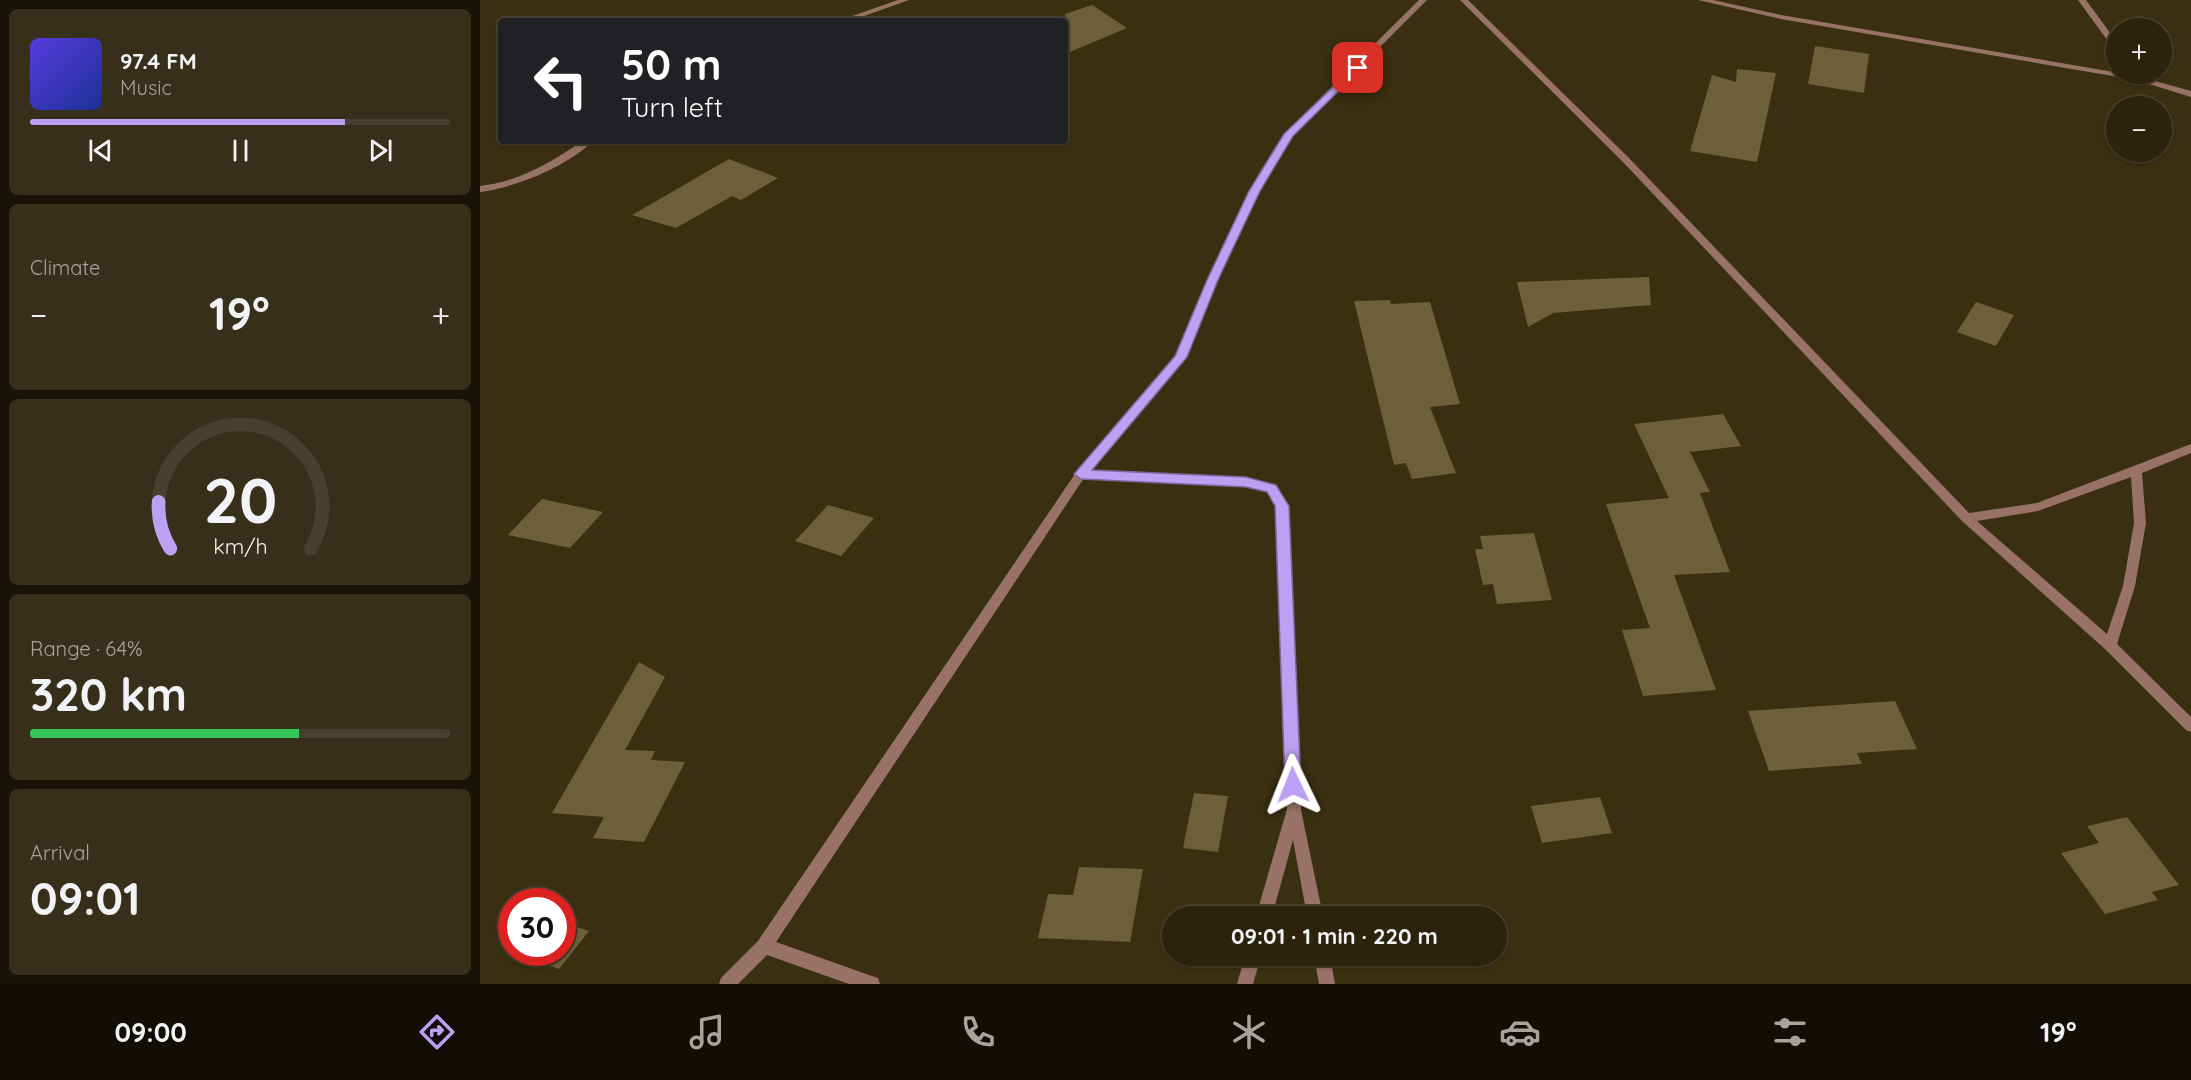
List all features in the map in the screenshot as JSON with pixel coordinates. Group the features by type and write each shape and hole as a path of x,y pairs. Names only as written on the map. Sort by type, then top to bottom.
{"street":[{"path":"851,18 905,0"},
{"path":"727,984 764,946 1081,474 1181,357 1212,280 1254,191 1289,134 1423,0"},
{"path":"1464,0 1625,159 1966,518 2110,645 2191,726"},
{"path":"1702,0 1781,17 2106,71"},
{"path":"2082,0 2106,32"},
{"path":"2160,84 2191,94"},
{"path":"480,189 499,188 525,180 584,144"},
{"path":"1966,518 2038,507 2191,448"},
{"path":"2110,645 2128,586 2140,523 2136,471"},
{"path":"1081,474 1246,482 1272,488 1282,506 1294,809 1313,906"},
{"path":"1267,906 1294,809"},
{"path":"764,946 872,984"},
{"path":"1245,984 1250,966"},
{"path":"1324,966 1328,984"}],"building":[{"path":"1092,5 1127,28 1068,53 1068,18 1065,18 1065,14"},
{"path":"1815,46 1869,54 1864,93 1808,84"},
{"path":"1737,69 1776,73 1757,162 1690,151 1712,75 1736,82"},
{"path":"729,159 778,178 741,200 732,196 676,228 632,215"},
{"path":"1649,277 1651,305 1553,313 1528,327 1517,282"},
{"path":"1390,300 1391,304 1430,302 1460,404 1430,407 1456,473 1412,479 1406,463 1394,465 1354,301"},
{"path":"1976,302 2014,315 1996,346 1957,332"},
{"path":"1723,414 1741,446 1690,452 1710,492 1700,493 1730,572 1674,575 1716,690 1643,696 1622,630 1650,628 1606,504 1669,498 1634,424"},
{"path":"542,499 603,512 570,548 508,535"},
{"path":"828,505 874,518 841,556 795,541"},
{"path":"1534,533 1552,600 1497,604 1493,584 1483,585 1475,549 1483,549 1480,536"},
{"path":"639,662 665,677 625,750 655,751 651,760 685,762 644,842 593,838 604,817 552,813"},
{"path":"1895,701 1917,749 1857,753 1862,764 1769,771 1748,711"},
{"path":"1194,793 1228,796 1218,852 1183,848"},
{"path":"1600,797 1612,833 1542,843 1531,806"},
{"path":"2127,817 2179,885 2152,892 2158,900 2105,914 2061,853 2099,843 2087,826"},
{"path":"1079,867 1143,869 1130,942 1038,938 1048,894 1073,895"},
{"path":"576,927 589,931 576,947"}],"route":[{"path":"1293,785 1282,506 1272,488 1246,482 1081,474 1181,357 1212,280 1254,191 1289,134 1358,68"}]}
